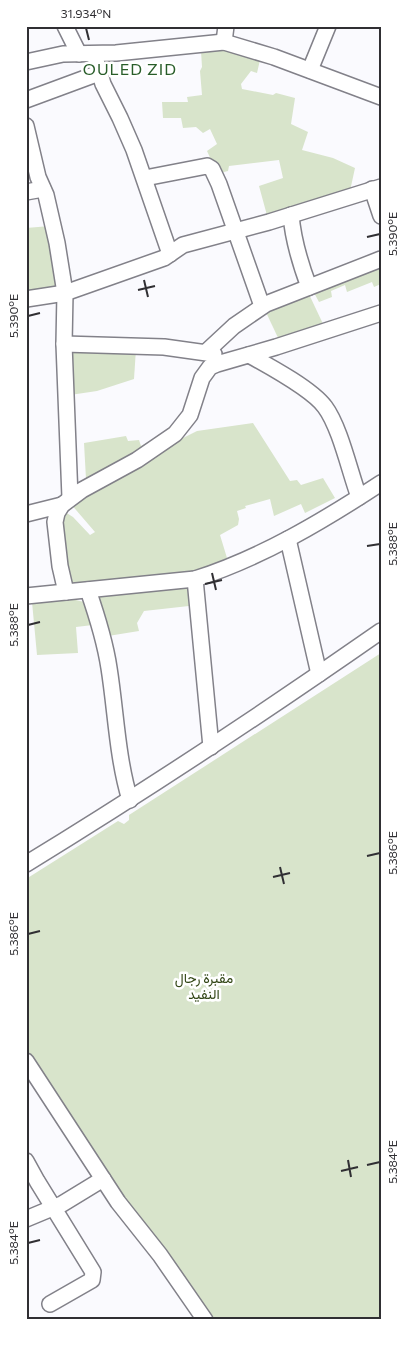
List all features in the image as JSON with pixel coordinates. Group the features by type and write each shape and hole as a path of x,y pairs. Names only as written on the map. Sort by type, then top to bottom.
{"street":[{"path":"65,26 98,73 130,138 170,254"},
{"path":"224,42 226,26"},
{"path":"310,70 328,26"},
{"path":"26,62 62,54 86,54 224,42 274,57 381,97"},
{"path":"26,100 98,73"},
{"path":"26,126 57,243 65,293 66,502 57,513 55,522 58,551 66,592"},
{"path":"145,178 210,167 218,181 262,306"},
{"path":"26,299 65,293 164,258 183,245 291,215 376,188 381,216"},
{"path":"26,192 43,189"},
{"path":"291,215 292,231 309,287"},
{"path":"206,352 234,326 262,306 381,259"},
{"path":"26,514 66,502 137,460 175,434 190,414 205,373 217,364 381,313"},
{"path":"64,344 164,347 206,352 234,359"},
{"path":"249,355 295,383 314,396 325,407 336,428 359,497"},
{"path":"26,596 195,579 236,565 288,538 381,483"},
{"path":"288,538 320,674"},
{"path":"195,579 211,747"},
{"path":"88,590 104,644 120,756 130,800"},
{"path":"26,864 211,747 381,631"},
{"path":"28,1067 118,1202 189,1295 205,1320"},
{"path":"26,1161 93,1276 92,1280 50,1304"},
{"path":"26,1219 53,1207 103,1179"}],"green space":[{"path":"228,49 260,60 257,73 251,71 241,84 242,89 273,95 276,93 295,98 291,124 308,132 302,150 333,158 355,168 350,191 268,219 259,186 283,178 279,160 229,166 228,171 220,173 207,151 217,144 210,129 203,133 196,127 183,128 181,118 163,118 162,102 188,102 187,97 202,95 201,51"},
{"path":"50,226 59,292 26,295 26,228"},
{"path":"381,264 381,284 374,287 372,282 347,292 345,285 331,291 332,297 319,302 312,289"},
{"path":"307,290 324,326 280,342 264,308"},
{"path":"136,349 134,379 97,391 70,395 67,350"},
{"path":"253,423 290,481 297,480 301,485 323,478 335,498 305,513 301,504 274,516 270,499 245,506 246,508 237,511 238,525 220,535 227,558 198,572 69,588 54,533 65,512 73,517 90,535 95,532 70,503 119,478 197,431"},
{"path":"126,436 128,441 139,440 141,446 148,442 151,445 97,478 86,479 84,443"},
{"path":"187,583 189,606 144,611 137,623 139,631 108,636 93,596"},
{"path":"68,598 84,602 93,625 76,627 78,653 37,655 32,602"},
{"name":"مقبرة رجال النفيد","path":"381,653 381,1318 364,1320 212,1320 129,1209 26,1056 26,879 118,821 124,824 129,820 129,815"}],"district":[{"name":"OULED ZID","path":"130,69"}]}
